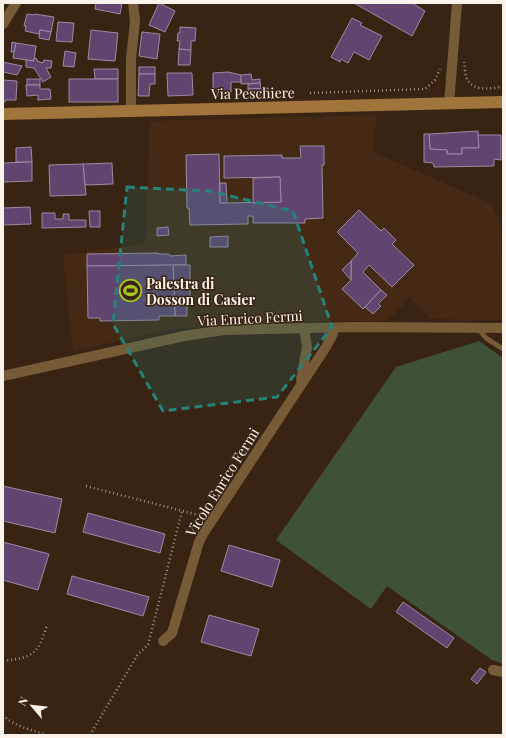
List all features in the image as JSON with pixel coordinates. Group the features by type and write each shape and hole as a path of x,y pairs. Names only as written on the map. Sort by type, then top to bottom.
{"street":[{"path":"3,24 16,3"},
{"path":"131,111 131,59 135,21 133,3"},
{"path":"449,104 457,3"},
{"name":"Via Peschiere","path":"3,114 503,102"},
{"name":"Via Enrico Fermi","path":"3,376 184,336 224,330 357,327 503,328"},
{"name":"Vicolo Enrico Fermi","path":"300,386 305,366 307,347 304,328"},
{"name":"Vicolo Enrico Fermi","path":"163,641 172,633 199,542 203,534 326,347 333,334 332,328"}],"lane":[{"path":"478,328 486,338 503,349"}],"path":[{"path":"307,93 425,89 435,80 443,60 465,62 467,78 472,86 479,88 503,87"},
{"path":"86,486 198,515 202,513 206,507"},
{"path":"90,735 138,654 148,645 182,511"},
{"path":"3,661 22,658 35,652 43,640 47,625"},
{"path":"3,715 8,720 16,724 46,735"}],"highlighted area":[{"path":"127,187 209,191 293,211 332,327 277,397 163,411 113,324"}],"shaded area":[{"path":"377,115 373,152 492,204 500,223 503,263 503,320 430,319 410,298 387,321 327,321 177,328 73,351 63,255 145,244 150,121"}],"green space":[{"path":"479,341 503,358 503,664 492,660 387,586 371,609 276,540 396,367"}],"building":[{"path":"96,3 122,3 120,14 95,9"},
{"path":"159,3 175,11 165,32 149,25"},
{"path":"354,3 412,3 425,11 412,36"},
{"path":"27,14 54,17 51,32 40,30 39,34 25,31 26,26 24,26"},
{"path":"352,18 362,23 360,25 382,36 369,60 354,52 348,63 341,59 340,62 331,57"},
{"path":"58,22 74,23 72,42 56,41"},
{"path":"180,27 196,28 195,41 191,41 191,50 179,49 180,41 177,41 178,33 180,33"},
{"path":"40,30 51,32 49,40 39,38"},
{"path":"91,30 118,33 115,61 88,59"},
{"path":"142,32 160,34 157,59 139,56"},
{"path":"12,42 16,43 14,52 11,52"},
{"path":"16,43 36,46 34,61 13,58"},
{"path":"179,49 191,50 190,65 178,65"},
{"path":"65,51 76,53 74,67 63,66"},
{"path":"34,58 43,63 44,60 52,61 51,68 46,68 51,77 43,82 34,68 26,67 26,60 34,61"},
{"path":"3,62 22,66 17,75 3,72"},
{"path":"139,67 155,67 155,74 139,74"},
{"path":"94,69 118,69 118,79 95,79"},
{"path":"228,72 241,75 241,82 231,82 231,93 213,94 213,73"},
{"path":"167,73 192,73 193,95 168,96"},
{"path":"139,74 155,74 155,84 150,84 149,96 138,96"},
{"path":"251,74 252,80 260,79 260,83 241,84 241,75"},
{"path":"27,79 40,79 40,85 27,85"},
{"path":"69,79 118,79 118,102 69,102"},
{"path":"3,80 17,81 16,100 5,100 5,102 3,102"},
{"path":"260,83 261,89 248,89 248,84"},
{"path":"26,85 40,85 40,89 50,89 51,99 38,100 38,95 27,96"},
{"path":"268,88 269,98 249,98 248,89"},
{"path":"478,131 479,148 462,148 462,154 447,154 447,150 430,149 429,134"},
{"path":"424,134 429,134 430,149 447,150 447,154 462,154 462,148 479,148 478,135 501,135 501,160 494,159 494,166 434,167 433,163 424,162"},
{"path":"300,146 324,146 324,165 322,165 323,218 305,219 305,223 253,223 253,216 248,216 248,224 190,225 189,208 187,208 186,155 219,154 220,203 281,202 280,177 224,178 224,156 282,155 282,158 301,158"},
{"path":"31,147 32,162 16,162 16,148"},
{"path":"32,162 32,181 3,182 3,163"},
{"path":"112,163 113,184 85,185 83,164"},
{"path":"83,164 86,195 50,196 49,165"},
{"path":"280,177 281,202 253,203 253,178"},
{"path":"220,183 226,183 227,203 220,203"},
{"path":"30,207 31,224 3,225 3,208"},
{"path":"359,210 381,231 384,228 396,240 392,244 414,265 392,287 369,265 363,272 381,290 363,309 342,289 351,280 351,261 358,253 337,232"},
{"path":"89,211 100,211 100,227 90,227"},
{"path":"42,213 55,213 55,219 63,219 63,214 69,214 69,220 86,220 86,227 42,228"},
{"path":"168,227 169,235 157,236 157,228"},
{"path":"228,236 228,247 210,247 210,237"},
{"path":"87,254 169,254 170,256 186,255 186,265 87,266"},
{"path":"351,261 351,280 342,270"},
{"path":"173,265 190,265 190,303 187,303 187,316 175,316"},
{"name":"Palestra di Dosson di Casier","path":"173,265 175,316 159,316 159,320 100,321 100,318 88,318 87,266"},
{"path":"381,290 387,295 378,304 381,306 373,314 365,307"},
{"path":"3,486 62,499 55,533 3,521"},
{"path":"88,513 165,534 160,553 83,532"},
{"path":"3,542 49,554 38,590 3,580"},
{"path":"229,545 280,560 272,587 221,571"},
{"path":"72,576 149,597 143,616 67,594"},
{"path":"403,602 454,638 447,648 396,612"},
{"path":"209,615 259,629 251,656 201,642"},
{"path":"480,668 486,672 477,684 471,679"}],"place":[{"name":"Palestra di Dosson di Casier","path":"131,291"}]}
